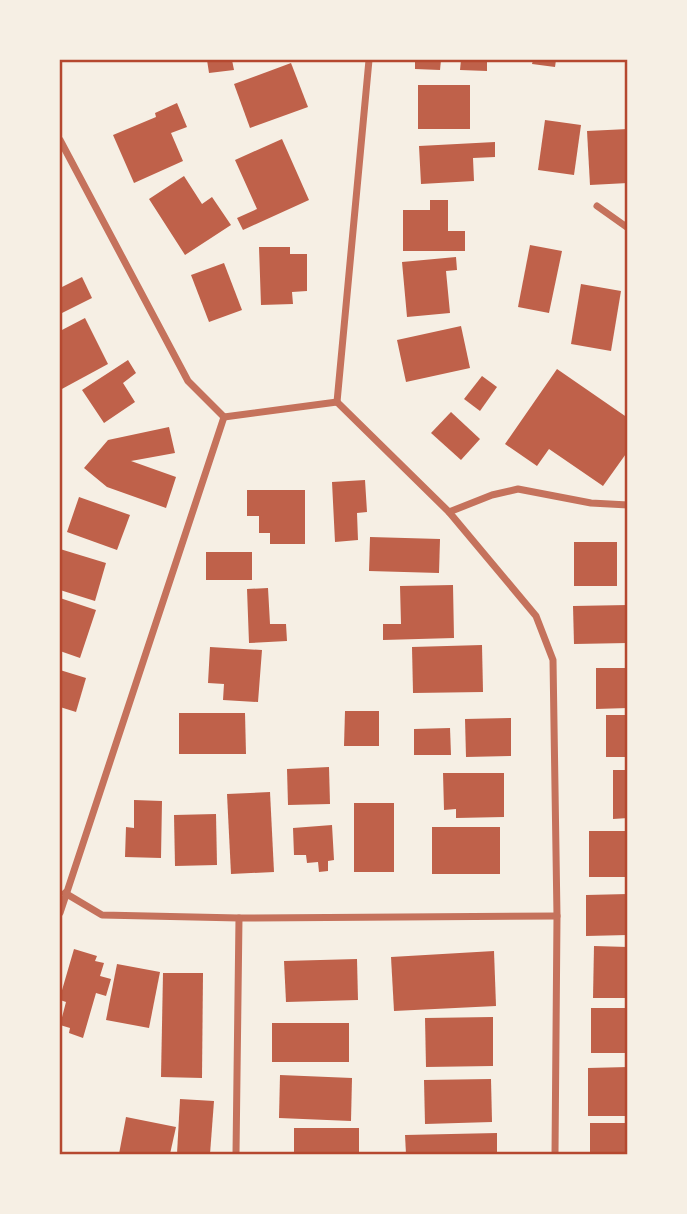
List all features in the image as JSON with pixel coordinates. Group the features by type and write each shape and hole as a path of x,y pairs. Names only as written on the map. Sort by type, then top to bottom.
{"street":[{"path":"337,402 369,60"},
{"path":"60,140 188,381 224,417"},
{"path":"597,206 628,228"},
{"path":"224,417 337,402"},
{"path":"337,402 449,512 536,616 553,660 557,916 555,1154"},
{"path":"60,913 224,417"},
{"path":"449,512 492,495 518,489 591,503 628,506"},
{"path":"65,893 102,915 239,918 557,916"},
{"path":"236,1154 239,918"}],"building":[{"path":"207,60 232,60 234,70 209,73"},
{"path":"415,60 441,60 440,70 415,69"},
{"path":"461,60 487,60 487,71 460,70"},
{"path":"533,60 556,60 555,67 532,64"},
{"path":"291,63 308,107 250,128 234,84"},
{"path":"418,85 470,85 470,129 418,129"},
{"path":"177,103 187,127 171,133 183,161 134,183 113,135 156,117 155,113"},
{"path":"545,120 581,125 574,175 538,170"},
{"path":"628,129 628,183 590,185 587,131"},
{"path":"282,139 309,200 243,230 237,218 257,209 235,160"},
{"path":"495,142 495,157 473,158 474,181 421,184 419,146"},
{"path":"184,176 202,204 212,197 231,225 185,255 149,199"},
{"path":"430,200 448,200 448,231 465,231 465,251 403,251 403,210 430,210"},
{"path":"530,245 562,251 549,313 518,307"},
{"path":"259,247 290,247 290,254 307,254 307,291 292,292 293,304 261,305"},
{"path":"456,257 457,270 446,271 450,313 407,317 402,262"},
{"path":"224,263 242,310 209,322 191,275"},
{"path":"82,277 92,298 60,314 60,288"},
{"path":"581,284 621,291 611,351 571,344"},
{"path":"85,318 108,364 60,390 60,331"},
{"path":"461,326 470,368 406,382 397,340"},
{"path":"128,360 136,373 123,383 135,402 104,423 82,390"},
{"path":"557,369 628,418 628,451 603,486 549,449 537,466 505,444"},
{"path":"482,376 497,387 480,411 464,399"},
{"path":"451,412 480,439 461,460 431,433"},
{"path":"169,427 175,453 131,461 176,477 166,508 107,487 84,468 108,440"},
{"path":"365,480 367,512 357,513 358,540 335,542 332,482"},
{"path":"247,490 305,490 305,544 270,544 270,533 259,533 259,516 247,516"},
{"path":"79,497 130,515 117,550 67,532"},
{"path":"370,537 440,539 439,573 369,571"},
{"path":"574,542 617,542 617,586 574,586"},
{"path":"60,549 106,563 95,601 60,590"},
{"path":"206,552 252,552 252,580 206,580"},
{"path":"453,585 454,638 383,640 383,624 401,624 400,586"},
{"path":"268,588 270,624 286,624 287,641 249,643 247,589"},
{"path":"60,598 96,610 80,658 60,651"},
{"path":"628,605 628,643 574,644 573,606"},
{"path":"482,645 483,692 413,693 412,647"},
{"path":"210,647 262,650 258,702 223,700 224,684 208,683"},
{"path":"596,668 628,668 628,708 596,709"},
{"path":"60,670 86,678 76,712 60,707"},
{"path":"345,711 379,711 379,746 344,746"},
{"path":"179,713 245,713 246,754 179,754"},
{"path":"606,715 628,715 628,757 606,757"},
{"path":"511,718 511,756 466,757 465,719"},
{"path":"450,728 451,755 414,755 414,729"},
{"path":"329,767 330,804 288,805 287,769"},
{"path":"613,770 628,770 628,818 613,819"},
{"path":"443,773 504,773 504,817 456,818 456,809 444,810"},
{"path":"270,792 274,872 231,874 227,794"},
{"path":"134,800 162,801 161,858 125,857 126,827 134,828"},
{"path":"354,803 394,803 394,872 354,872"},
{"path":"216,814 217,865 175,866 174,815"},
{"path":"332,825 334,860 328,861 328,871 319,872 318,862 307,863 306,855 294,855 293,828"},
{"path":"432,827 500,827 500,874 432,874"},
{"path":"589,831 628,831 628,877 589,877"},
{"path":"628,894 628,935 586,936 586,895"},
{"path":"594,946 628,947 628,998 593,998"},
{"path":"74,949 97,956 95,961 104,963 100,976 111,979 106,996 96,993 83,1038 69,1033 70,1028 60,1025 66,1002 60,1000 60,997"},
{"path":"494,951 496,1006 394,1011 391,957"},
{"path":"357,959 358,1000 286,1002 284,961"},
{"path":"117,964 160,972 149,1028 106,1020"},
{"path":"163,973 203,973 202,1078 161,1077"},
{"path":"591,1008 628,1008 628,1053 591,1053"},
{"path":"493,1017 493,1066 426,1067 425,1018"},
{"path":"272,1023 349,1023 349,1062 272,1062"},
{"path":"628,1067 628,1116 588,1116 588,1068"},
{"path":"280,1075 352,1078 351,1121 279,1118"},
{"path":"491,1079 492,1122 425,1124 424,1080"},
{"path":"180,1099 214,1101 210,1154 177,1154"},
{"path":"126,1117 176,1127 170,1154 119,1154"},
{"path":"590,1123 628,1123 628,1154 590,1154"},
{"path":"294,1128 359,1128 359,1154 294,1154"},
{"path":"497,1133 497,1154 406,1154 405,1135"}]}
